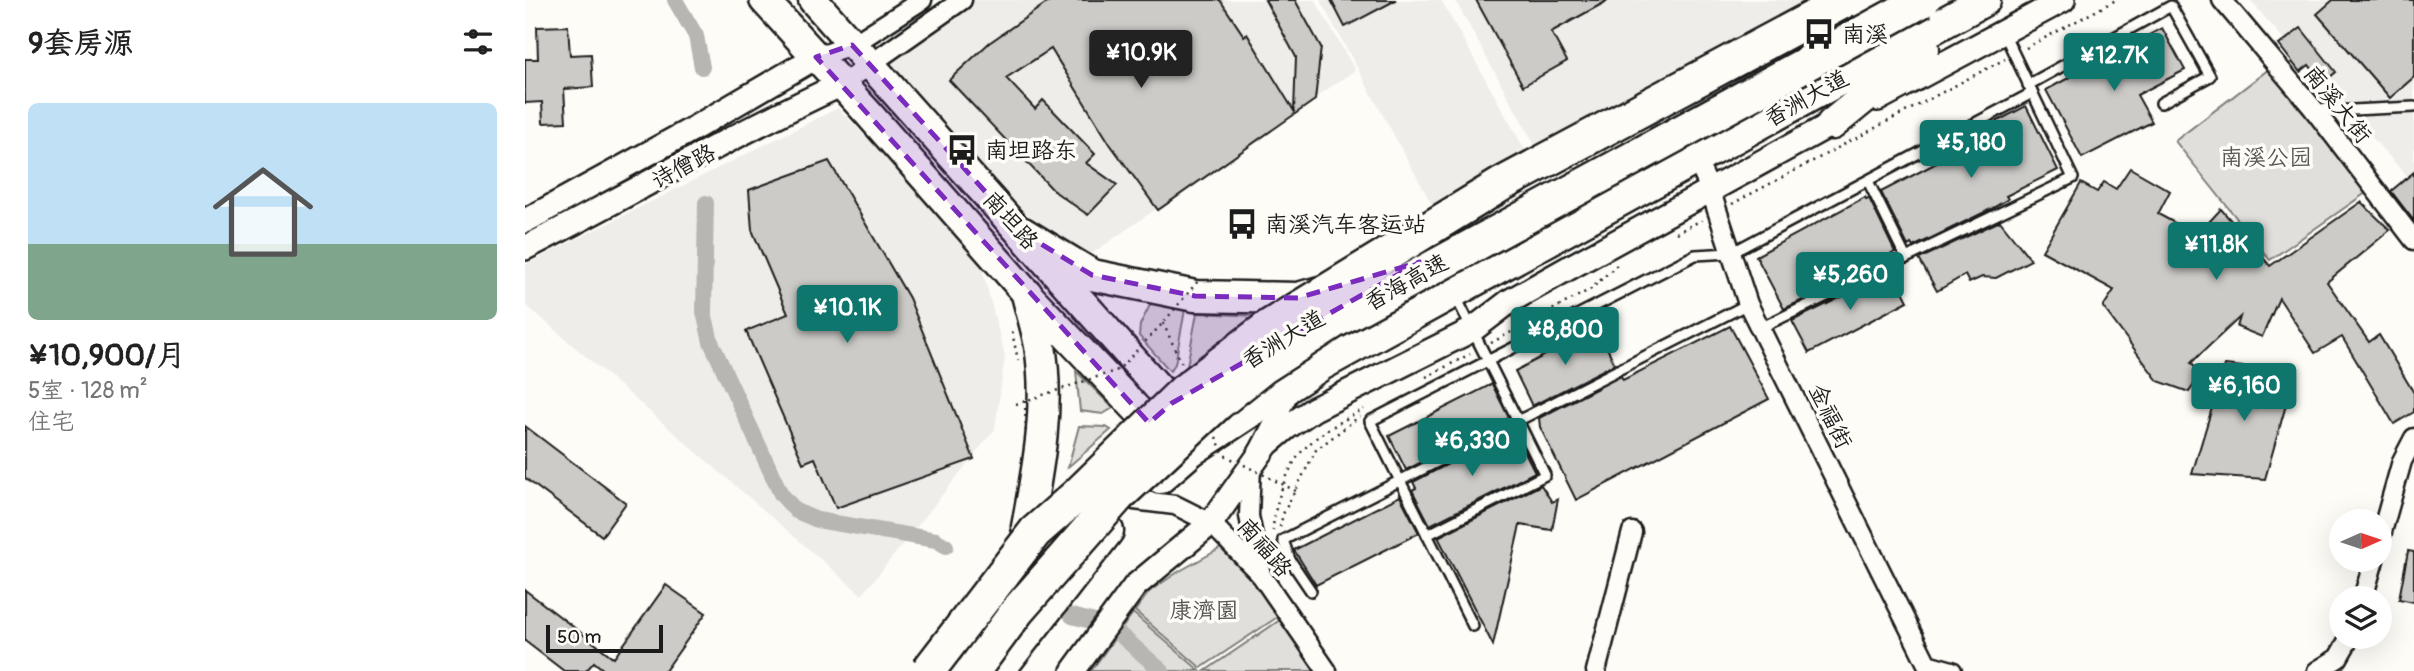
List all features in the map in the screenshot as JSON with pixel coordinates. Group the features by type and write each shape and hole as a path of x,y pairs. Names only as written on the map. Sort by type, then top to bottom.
{"highway":[{"name":"香海高速","path":"934,657 1035,532 1183,392 1271,326 1502,184 1846,0"},
{"name":"香洲大道","path":"918,671 934,657 1027,527 1114,449 1149,423 1327,312 1905,0"},
{"name":"香海高速","path":"973,671 1018,610 1118,496 1219,403 1263,367 1332,322 1923,0"},
{"name":"香洲大道","path":"999,671 1082,562 1134,500 1195,449 1323,364 1984,1"},
{"path":"1832,124 1984,1"},
{"path":"1023,233 1093,275 1195,296 1298,298 1420,262"},
{"path":"1027,294 1040,348 1044,407 1040,457 1027,527"}],"main road":[{"path":"764,0 842,84 1027,294 1149,423 1195,449"},
{"name":"南坦路","path":"813,0 1175,406 1195,449"}],"street":[{"path":"842,84 861,54 922,0"},
{"path":"816,57 861,54 962,0"},
{"path":"1073,671 1135,586 1211,523 1267,444 1286,428 1314,410 1472,330 1510,301 1710,189 2063,0"},
{"name":"南溪大街","path":"2222,0 2312,107 2414,240"},
{"name":"诗僧路","path":"525,221 703,124 816,57"},
{"name":"诗僧路","path":"525,248 798,104 842,84"},
{"name":"金福街","path":"1696,159 1710,189 1748,304 1927,664 1952,671"},
{"path":"1261,575 1249,516 1251,466 1279,408 1296,382"},
{"path":"2388,509 2402,461 2414,438"},
{"name":"南福路","path":"1134,500 1175,505 1211,523 1261,575 1327,671"},
{"path":"1596,671 1632,532"},
{"path":"2317,671 2338,657 2343,649"}],"lane":[{"path":"1473,626 1370,421 1695,255 1731,253 1868,181 2171,6 2210,76 2161,103"},
{"path":"1760,328 2073,178 2003,31"},
{"path":"2312,107 2332,111 2414,107"},
{"path":"1868,181 1906,258"},
{"path":"1427,535 1545,475 1453,292"},
{"path":"1311,591 1290,560 1283,540 1748,304"}],"path":[{"path":"1016,404 1118,370 1198,281"},
{"path":"1025,401 1026,436"},
{"path":"1279,529 1283,514 1316,450 1368,410"}],"highlighted area":[{"path":"852,45 1023,233 1092,275 1195,296 1298,298 1420,262 1172,403 1149,423 816,57"}],"shaded area":[{"path":"943,0 1315,0 1355,70 1090,255 1036,224 869,47"},
{"path":"1320,0 1441,0 1530,159 1435,210"},
{"path":"1455,0 1807,0 1537,149"},
{"path":"2250,0 2414,0 2414,184 2286,42"},
{"path":"838,108 978,253 1005,356 995,429 862,595 525,304 525,265"}],"green space":[{"name":"南溪公园","path":"2273,66 2370,190 2270,260 2175,141"},
{"path":"1152,301 1185,310 1175,364 1170,371 1139,336 1140,325"},
{"path":"1197,313 1276,317 1186,371"},
{"path":"1076,371 1113,408 1103,414 1080,411"},
{"path":"1079,426 1106,427 1111,430 1068,467"},
{"name":"康濟園","path":"1223,547 1257,580 1279,616 1201,668 1135,611 1150,591"},
{"path":"1133,613 1200,671 1091,671"},
{"path":"1280,620 1314,671 1205,671"}],"building":[{"path":"1051,0 1220,0 1244,36 1247,34 1294,111 1296,57 1265,0 1295,0 1321,47 1315,100 1158,210 1110,144 1051,49 1006,78 1035,109 1043,100 1095,154 1086,163 1117,185 1088,215 1054,191 949,80 989,43"},
{"path":"1331,0 1396,0 1345,27"},
{"path":"1476,0 1609,0 1551,32 1567,61 1523,86"},
{"path":"2333,0 2414,0 2414,77 2390,98 2317,14"},
{"path":"568,26 570,55 591,54 593,87 564,89 566,122 543,123 542,102 525,103 525,59 538,59 537,27"},
{"path":"2162,28 2185,70 2137,95 2152,122 2082,158 2046,90"},
{"path":"2301,28 2336,72 2323,83 2309,65 2300,72 2279,45"},
{"path":"2026,106 2058,170 2006,196 2008,199 1991,209 1913,247 1911,244 1908,246 1881,192 1992,134 1988,126"},
{"path":"829,161 909,298 974,459 836,508 815,458 803,463 746,331 788,314 752,230 749,190"},
{"path":"2130,168 2170,191 2158,214 2197,235 2221,209 2270,266 2361,202 2390,230 2327,282 2369,342 2379,335 2414,393 2414,412 2394,424 2342,337 2315,353 2279,298 2262,337 2237,327 2240,317 2191,363 2201,374 2189,392 2158,381 2103,307 2114,290 2042,251 2081,183 2097,192 2104,182 2116,189"},
{"path":"2414,172 2414,221 2391,191"},
{"path":"1865,197 1869,198 1895,252 1885,258 1886,260 1784,309 1756,256"},
{"path":"2000,221 2031,260 1996,278 1982,277 1969,283 1965,275 1937,291 1919,259"},
{"path":"1893,272 1908,301 1809,353 1792,321"},
{"path":"1730,326 1769,399 1576,500 1540,427 1539,418 1621,376 1623,380"},
{"path":"1597,328 1615,364 1532,406 1515,371"},
{"path":"2225,365 2295,373 2265,479 2192,474"},
{"path":"1492,384 1509,418 1406,470 1389,436"},
{"path":"525,426 626,503 602,536 525,478"},
{"path":"1514,430 1535,472 1430,525 1412,490 1416,488 1413,482"},
{"path":"1541,485 1552,502 1558,499 1552,530 1520,525 1493,645 1438,537"},
{"path":"1400,496 1419,533 1316,585 1294,550"},
{"path":"2408,551 2414,552 2414,602 2399,599"},
{"path":"666,585 706,613 665,671 605,671 594,662 586,671 564,671 525,641 525,590 614,658"}],"waterway":[{"path":"675,0 696,36 702,67"},
{"path":"706,203 704,312 711,342 781,494 796,511 817,520 936,540 946,546"},
{"path":"1072,616 1110,626 1162,671"}],"place":[{"name":"南溪","path":"1819,34"},
{"name":"南坦路东","path":"962,150"},
{"name":"南溪汽车客运站","path":"1242,224"}]}
